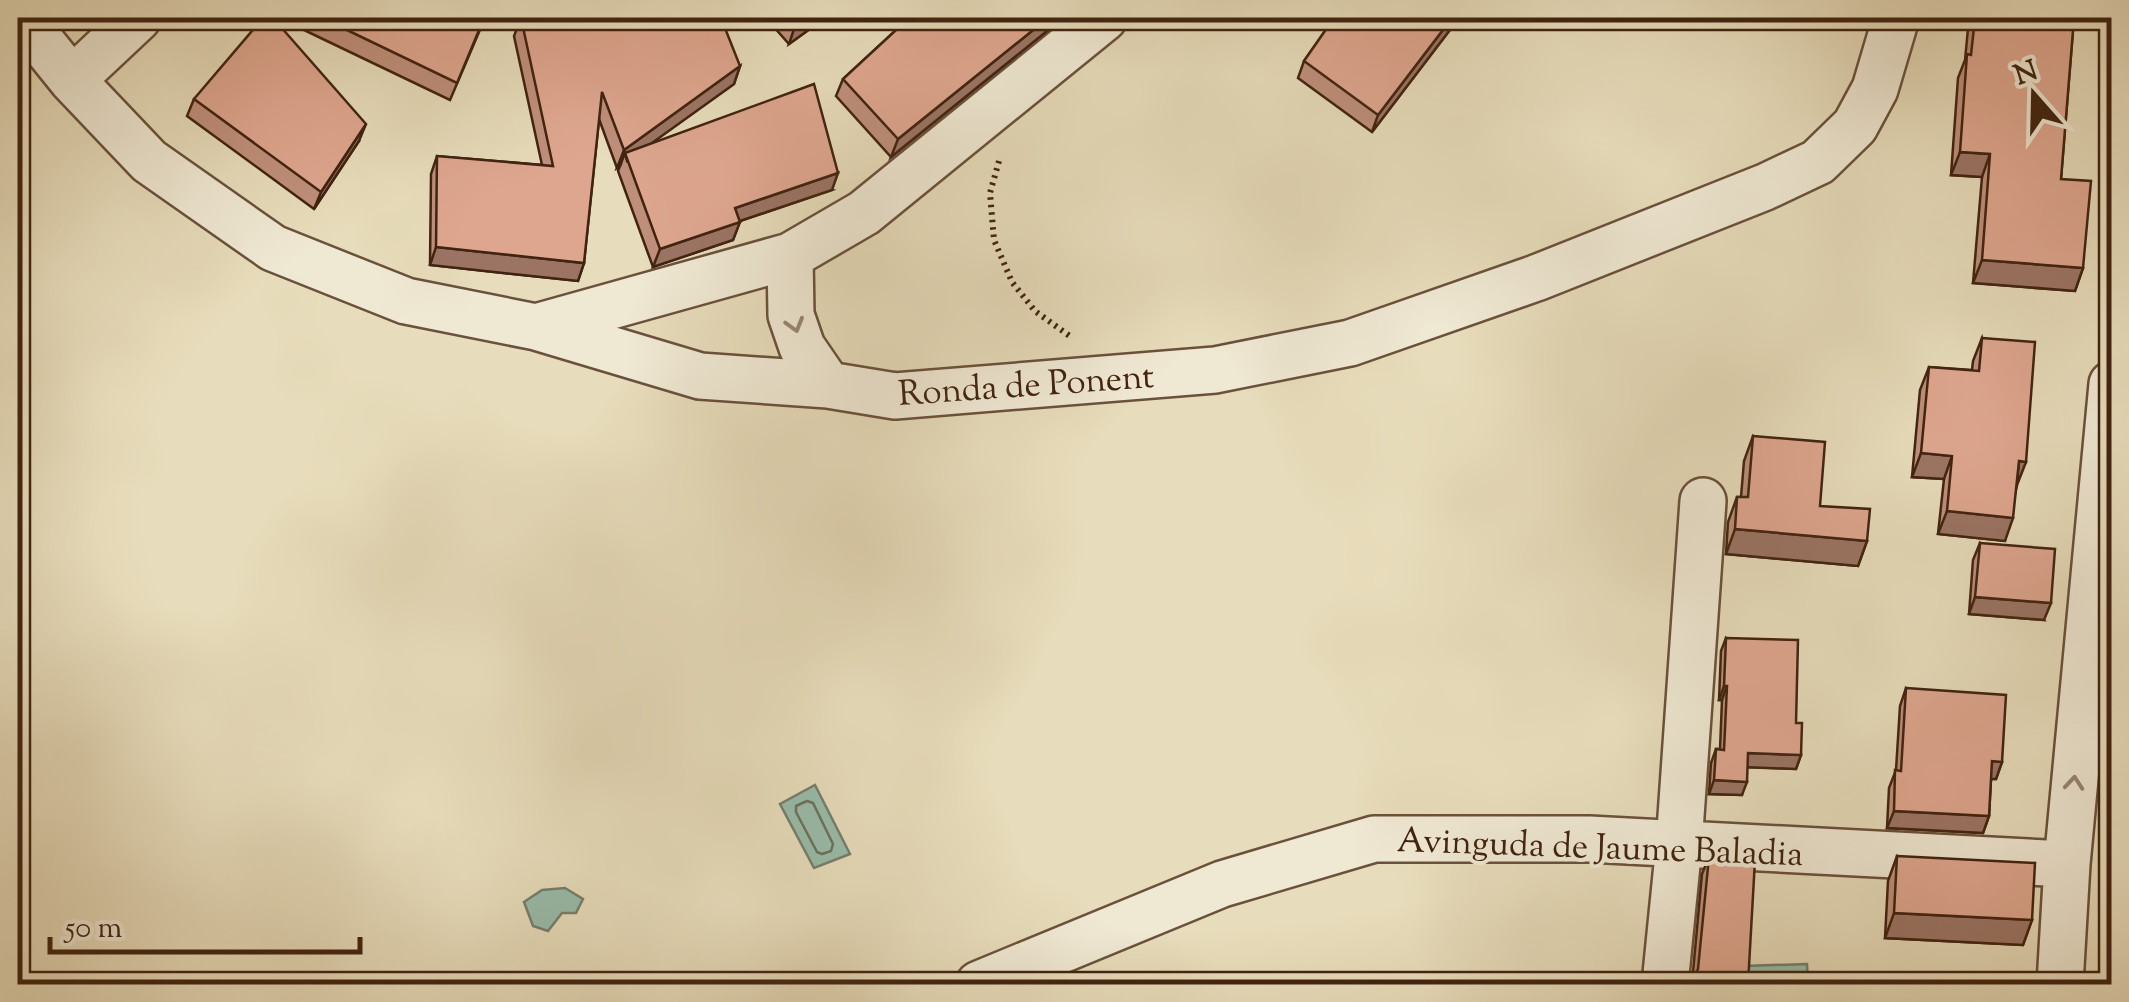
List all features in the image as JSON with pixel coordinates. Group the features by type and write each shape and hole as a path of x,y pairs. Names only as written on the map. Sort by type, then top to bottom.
{"street":[{"name":"Ronda de Ponent","path":"22,18 72,80 149,161 272,248 406,301 536,327 700,376 828,385 894,396 1216,370 1350,343 1536,278 1818,162 1855,126 1875,89 1896,18"},
{"path":"72,80 138,18"},
{"path":"536,327 790,256 864,212 1104,18"},
{"path":"790,256 791,315 802,347 828,385"},
{"path":"2060,984 2067,864 2112,384"},
{"path":"1664,984 1679,845 1702,501"},
{"name":"Avinguda de Jaume Baladia","path":"980,984 1222,884 1374,839 1589,839 2067,864"}],"path":[{"path":"1000,158 990,193 994,240 1012,282 1035,311 1073,338"}],"water":[{"path":"815,785 850,854 814,868 780,804"},
{"path":"565,888 583,899 576,913 562,913 548,931 533,926 524,902 542,890"},
{"path":"1807,964 1808,984 1742,984 1743,966"}],"building":[{"path":"263,18 273,18 366,124 321,192 194,99"},
{"path":"322,18 484,18 457,83"},
{"path":"521,18 721,18 740,66 624,150 602,92 584,263 436,247 437,156 553,166"},
{"path":"788,18 807,18 795,26"},
{"path":"909,18 1048,18 898,139 843,79"},
{"path":"1334,18 1452,18 1378,115 1304,61"},
{"path":"1975,18 2074,18 2061,179 2091,181 2083,268 1982,260 1990,154 1960,152 1967,54 1971,55"},
{"path":"814,84 838,173 735,208 740,222 660,249 625,153"},
{"path":"1982,338 2035,342 2026,462 2019,461 2013,518 1947,511 1952,456 1921,453 1929,367 1979,371"},
{"path":"1753,436 1825,442 1820,506 1870,509 1867,541 1735,529 1737,497 1748,497"},
{"path":"1980,543 2055,549 2051,603 1975,597"},
{"path":"1726,638 1798,640 1796,723 1802,723 1801,755 1748,753 1747,782 1714,780 1716,749 1724,750"},
{"path":"1906,688 2006,695 2002,762 1992,761 1989,816 1894,811 1895,770 1901,771"},
{"path":"1897,856 2035,863 2032,920 1894,913"},
{"path":"1709,857 1755,860 1748,984 1691,984 1698,969"}]}
